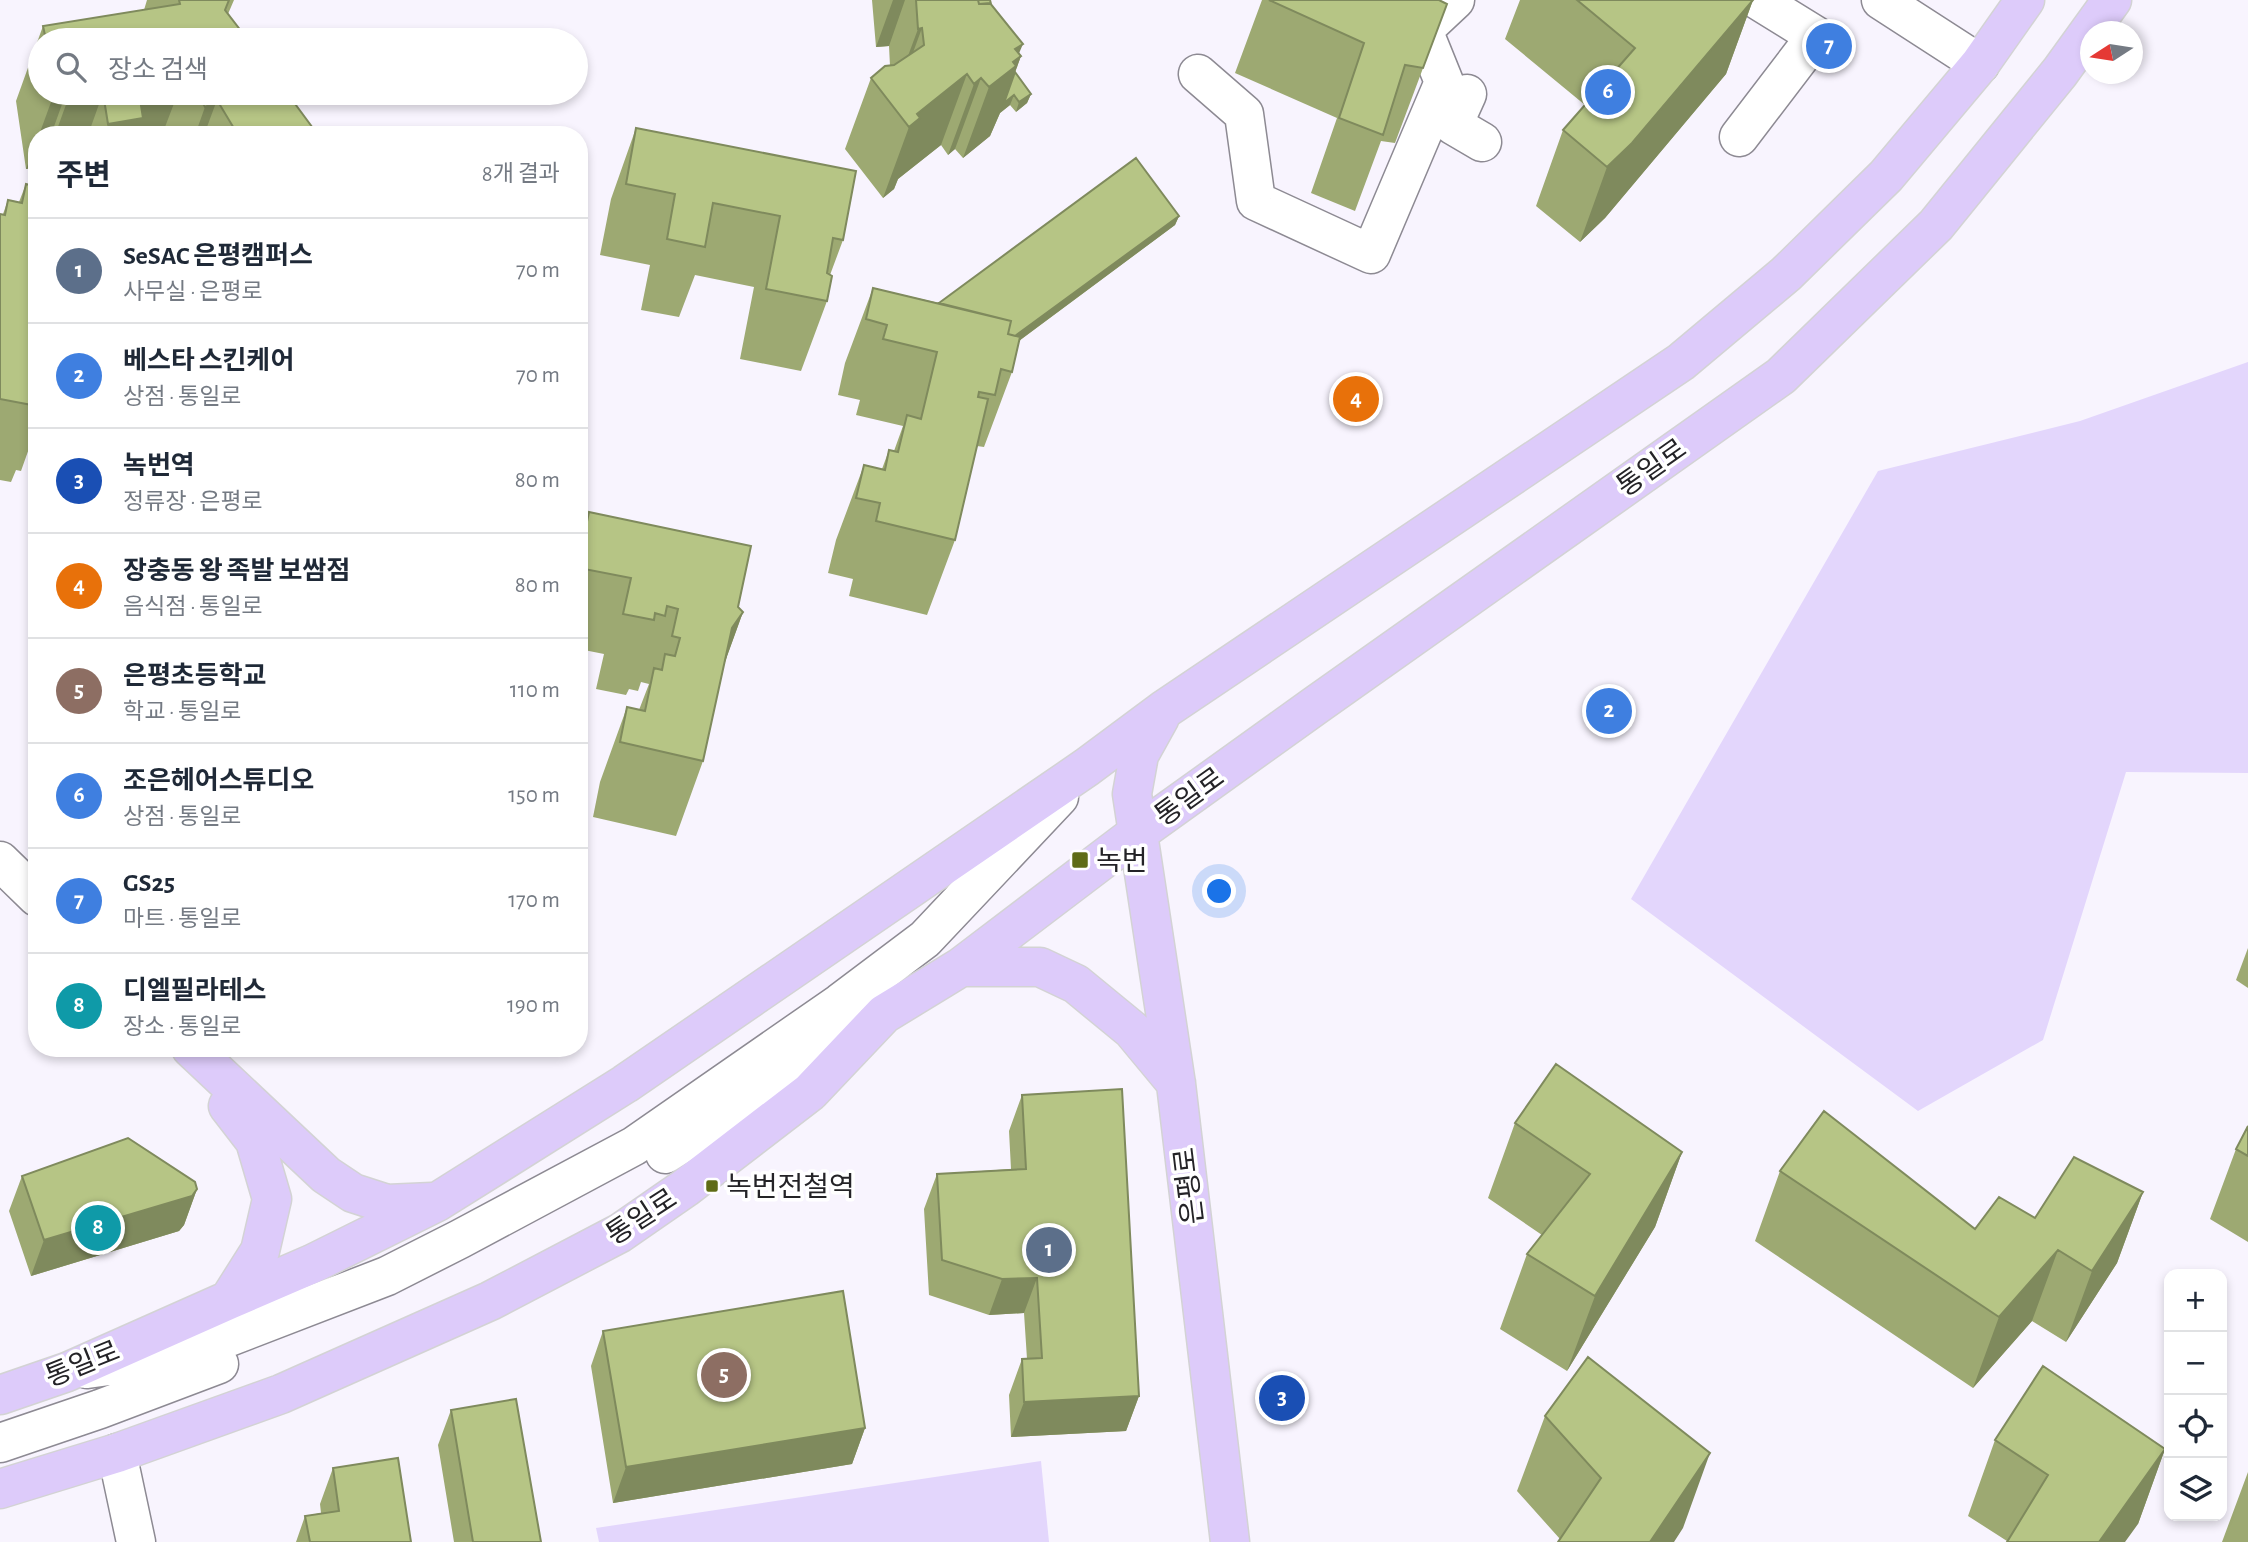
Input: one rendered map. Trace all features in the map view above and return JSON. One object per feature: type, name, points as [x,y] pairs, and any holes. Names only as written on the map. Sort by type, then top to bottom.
[{"type":"main road","name":"통일로","points":[[0,1395],[67,1372],[312,1264],[438,1202],[625,1084],[1087,767],[1164,709],[1681,362],[1786,274],[1886,176],[1979,64],[2025,0]]},
{"type":"main road","name":"통일로","points":[[0,1489],[117,1453],[293,1388],[490,1301],[620,1233],[685,1188],[810,1092],[884,1014],[961,967],[1139,832],[1781,376],[1936,225],[2060,72],[2112,0]]},
{"type":"main road","name":"은평로","points":[[1164,709],[1139,755],[1132,794],[1176,1084],[1230,1542]]},
{"type":"main road","points":[[961,967],[1040,967],[1076,985],[1132,1030],[1176,1084]]},
{"type":"main road","points":[[191,1057],[255,1142],[272,1199],[260,1251],[229,1300]]},
{"type":"main road","points":[[201,1057],[326,1175],[353,1193],[387,1204],[438,1202]]},
{"type":"street","points":[[1198,74],[1244,114],[1256,201],[1371,254],[1472,107],[1423,30],[1455,0]]},
{"type":"street","points":[[1739,137],[1816,36],[1758,0]]},
{"type":"street","points":[[1881,0],[1979,64]]},
{"type":"street","points":[[67,1372],[145,1361],[203,1347],[387,1276],[634,1146],[840,1003],[925,939],[1087,767]]},
{"type":"street","points":[[0,861],[28,888]]},
{"type":"street","points":[[0,1443],[100,1409],[358,1311],[464,1262],[628,1178],[884,1014]]},
{"type":"street","points":[[117,1453],[136,1542]]},
{"type":"shaded area","points":[[2248,362],[2248,773],[2126,772],[2043,1040],[1918,1111],[1631,899],[1878,471],[2080,421]]},
{"type":"shaded area","points":[[1041,1461],[1049,1542],[599,1542],[596,1528]]},
{"type":"building","points":[[179,0],[229,0],[225,10],[239,28],[43,26],[180,4]]},
{"type":"building","points":[[916,0],[978,0],[979,4],[990,3],[1023,44],[1015,49],[1021,56],[1013,62],[1016,66],[989,87],[981,78],[974,84],[967,74],[917,114],[920,118],[909,127],[871,78],[885,66],[894,65],[924,45],[922,28],[918,29]]},
{"type":"building","points":[[978,0],[990,0],[991,4],[979,4]]},
{"type":"building","points":[[1269,0],[1439,0],[1447,4],[1423,68],[1405,65],[1383,135],[1339,118],[1364,43]]},
{"type":"building","points":[[1577,0],[1753,0],[1632,143],[1607,167],[1563,130],[1635,48]]},
{"type":"building","points":[[1015,72],[1031,94],[1019,102],[1014,95],[1004,103]]},
{"type":"building","points":[[105,105],[141,105],[143,118],[108,124]]},
{"type":"building","points":[[220,105],[296,105],[311,126],[233,126]]},
{"type":"building","points":[[636,128],[856,171],[843,240],[833,238],[827,273],[832,276],[827,301],[766,289],[780,216],[713,203],[705,247],[667,239],[675,194],[626,184]]},
{"type":"building","points":[[1136,158],[1179,216],[1015,336],[1008,334],[1011,321],[939,303]]},
{"type":"building","points":[[26,184],[28,404],[0,399],[0,214],[5,215],[8,200],[22,203]]},
{"type":"building","points":[[873,288],[1011,321],[1008,334],[1020,337],[1012,372],[1001,369],[995,395],[979,392],[978,397],[988,399],[955,540],[876,521],[880,503],[856,498],[864,465],[885,470],[889,450],[898,452],[907,415],[921,419],[937,352],[883,339],[887,325],[866,319]]},
{"type":"building","points":[[589,512],[751,546],[738,607],[743,612],[732,628],[703,761],[620,742],[627,707],[645,711],[654,668],[662,670],[665,654],[675,656],[680,638],[672,636],[678,609],[667,606],[665,616],[655,613],[654,620],[623,614],[631,578],[588,570]]},
{"type":"building","points":[[1556,1064],[1682,1152],[1595,1296],[1527,1254],[1590,1174],[1515,1123]]},
{"type":"building","points":[[1122,1089],[1139,1396],[1024,1402],[1022,1359],[1042,1358],[1037,1278],[1002,1279],[942,1260],[937,1174],[1026,1169],[1022,1095]]},
{"type":"building","points":[[1824,1111],[1975,1229],[1999,1197],[2035,1218],[2074,1157],[2143,1192],[2092,1271],[2058,1250],[1999,1317],[1780,1171]]},
{"type":"building","points":[[2248,1126],[2248,1156],[2236,1149]]},
{"type":"building","points":[[128,1138],[195,1182],[197,1189],[192,1196],[44,1240],[22,1176]]},
{"type":"building","points":[[843,1291],[865,1428],[626,1467],[603,1331]]},
{"type":"building","points":[[1588,1357],[1710,1453],[1650,1542],[1558,1542],[1601,1478],[1545,1416]]},
{"type":"building","points":[[2043,1366],[2164,1450],[2099,1542],[2007,1542],[2048,1475],[1995,1440]]},
{"type":"building","points":[[516,1399],[541,1542],[473,1542],[451,1410]]},
{"type":"building","points":[[398,1458],[411,1542],[310,1542],[305,1516],[339,1511],[333,1468]]},
{"type":"place","name":"GS25","points":[[1829,46]]},
{"type":"place","name":"조은헤어스튜디오","points":[[1608,92]]},
{"type":"place","name":"장충동 왕 족발 보쌈점","points":[[1356,399]]},
{"type":"place","name":"베스타 스킨케어","points":[[1609,711]]},
{"type":"place","name":"녹번","points":[[1080,860]]},
{"type":"place","name":"녹번전철역","points":[[712,1186]]},
{"type":"place","name":"디엘필라테스","points":[[98,1228]]},
{"type":"place","name":"SeSAC 은평캠퍼스","points":[[1049,1250]]},
{"type":"place","name":"은평초등학교","points":[[724,1375]]},
{"type":"place","name":"녹번역","points":[[1282,1398]]}]
